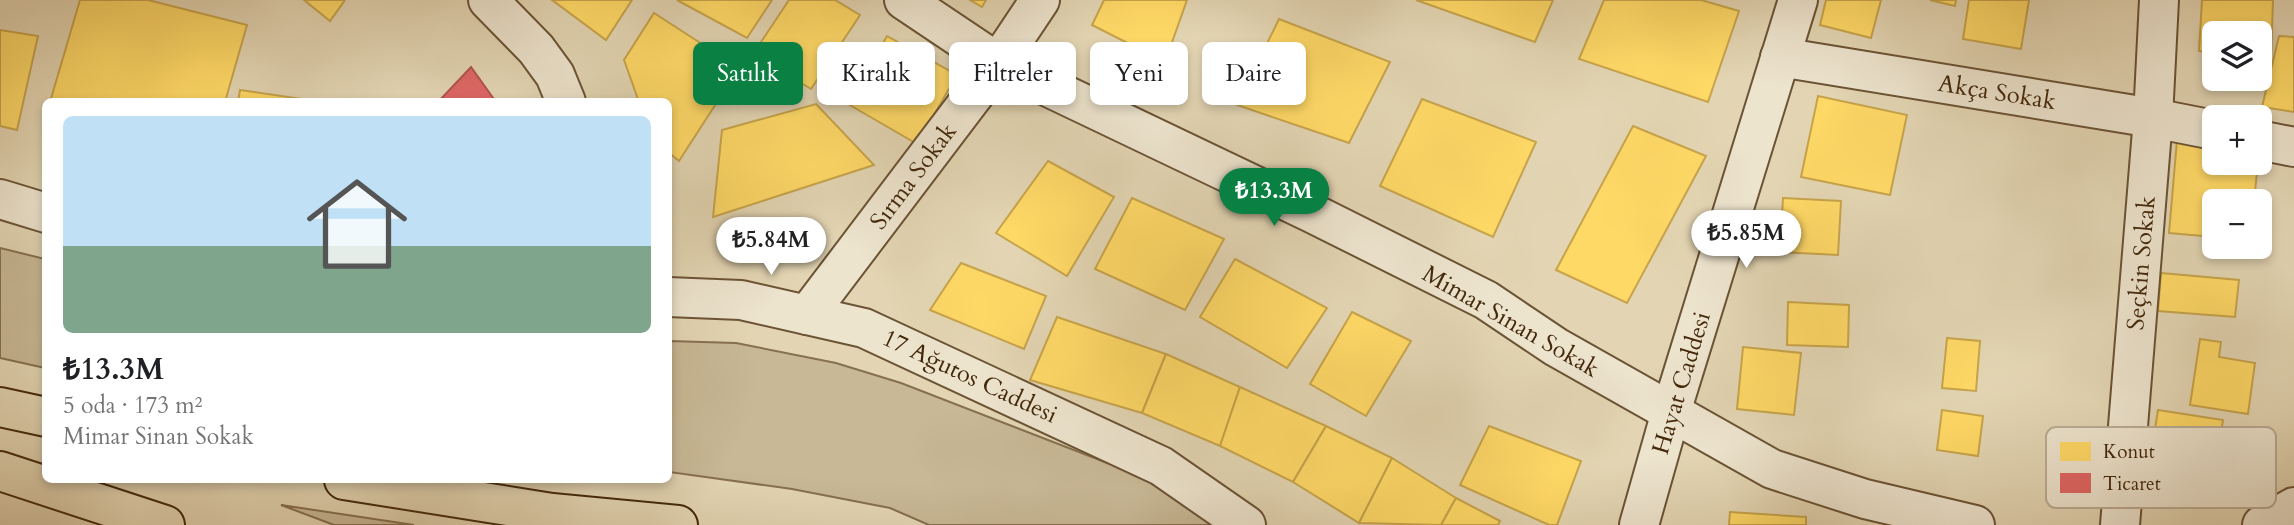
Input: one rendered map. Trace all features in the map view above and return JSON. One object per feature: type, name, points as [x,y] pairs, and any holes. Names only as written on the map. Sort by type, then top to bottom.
[{"type":"highway","points":[[0,407],[42,416]]},
{"type":"highway","points":[[0,471],[165,525]]},
{"type":"highway","points":[[363,483],[552,513],[678,525]]},
{"type":"street","points":[[488,0],[536,49],[555,75],[564,98]]},
{"type":"street","name":"Mimar Sinan Sokak","points":[[904,0],[967,42]]},
{"type":"street","name":"Sırma Sokak","points":[[1012,42],[1040,0]]},
{"type":"street","name":"Hayat Caddesi","points":[[1639,525],[1671,412],[1798,0]]},
{"type":"street","name":"Seçkin Sokak","points":[[2128,427],[2153,118],[2159,0]]},
{"type":"street","name":"Akça Sokak","points":[[1780,57],[2202,128]]},
{"type":"street","name":"Mimar Sinan Sokak","points":[[1076,100],[1486,300],[1556,347],[1772,470],[1865,499],[1975,525]]},
{"type":"street","name":"Sırma Sokak","points":[[807,315],[966,105]]},
{"type":"street","points":[[2272,142],[2294,146]]},
{"type":"street","points":[[0,199],[42,212]]},
{"type":"street","name":"17 Ağutos Caddesi","points":[[672,297],[741,300],[864,328],[1161,466],[1246,525]]},
{"type":"street","points":[[2262,525],[2294,507]]},
{"type":"shaded area","points":[[0,248],[42,258],[42,367],[0,358]]},
{"type":"shaded area","points":[[672,341],[736,343],[836,363],[901,383],[1141,476],[1215,525],[929,525],[890,508],[792,489],[672,472]]},
{"type":"shaded area","points":[[281,505],[414,525],[334,525]]},
{"type":"building: Konut","points":[[80,0],[148,0],[247,25],[226,98],[51,98]]},
{"type":"building: Konut","points":[[304,0],[345,0],[330,21]]},
{"type":"building: Konut","points":[[552,0],[632,0],[606,40]]},
{"type":"building: Konut","points":[[677,0],[772,0],[747,38]]},
{"type":"building: Konut","points":[[789,0],[835,0],[860,15],[842,42],[817,42],[817,80],[811,89],[803,84],[803,42],[761,42]]},
{"type":"building: Konut","points":[[970,0],[986,0],[982,7]]},
{"type":"building: Konut","points":[[1104,0],[1187,0],[1172,42],[1126,42],[1092,25]]},
{"type":"building: Konut","points":[[1416,0],[1553,0],[1535,42]]},
{"type":"building: Konut","points":[[1604,0],[1701,0],[1739,11],[1708,102],[1579,59]]},
{"type":"building: Konut","points":[[1826,0],[1881,0],[1871,38],[1820,25]]},
{"type":"building: Konut","points":[[1930,0],[1956,0],[1955,6]]},
{"type":"building: Konut","points":[[1969,0],[2029,0],[2021,49],[1963,39]]},
{"type":"building: Konut","points":[[2202,0],[2273,0],[2272,29],[2272,21],[2202,21],[2202,51],[2199,51]]},
{"type":"building: Konut","points":[[654,13],[699,42],[693,42],[693,105],[715,105],[679,161],[672,155],[672,98],[638,98],[624,60]]},
{"type":"building: Konut","points":[[1279,19],[1390,62],[1349,143],[1237,105],[1306,105],[1306,42],[1268,42]]},
{"type":"building: Konut","points":[[0,30],[38,36],[17,130],[0,126]]},
{"type":"building: Konut","points":[[887,36],[898,42],[884,42]]},
{"type":"building: Konut","points":[[2279,36],[2294,37],[2294,112],[2262,105],[2266,91],[2272,91],[2272,65]]},
{"type":"building: Konut","points":[[935,63],[949,71],[949,89],[917,144],[850,105],[935,105]]},
{"type":"building: Konut","points":[[240,90],[295,98],[239,98]]},
{"type":"building: Konut","points":[[1818,96],[1907,115],[1890,195],[1801,177]]},
{"type":"building: Konut","points":[[1422,99],[1536,142],[1493,237],[1380,186]]},
{"type":"building: Konut","points":[[816,104],[874,165],[713,217],[722,130]]},
{"type":"building: Konut","points":[[1633,126],[1706,156],[1627,303],[1556,270]]},
{"type":"building: Konut","points":[[2177,140],[2202,143],[2202,175],[2257,175],[2255,189],[2202,189],[2202,236],[2169,233]]},
{"type":"building: Konut","points":[[1048,161],[1114,197],[1067,276],[996,233]]},
{"type":"building: Konut","points":[[1132,198],[1224,239],[1185,310],[1095,269]]},
{"type":"building: Konut","points":[[1783,198],[1841,201],[1838,255],[1780,252]]},
{"type":"building: Konut","points":[[1235,259],[1327,308],[1287,368],[1200,317]]},
{"type":"building: Konut","points":[[961,263],[1046,296],[1024,349],[930,310]]},
{"type":"building: Konut","points":[[2161,273],[2239,280],[2235,317],[2158,311]]},
{"type":"building: Konut","points":[[1788,302],[1849,305],[1848,347],[1787,345]]},
{"type":"building: Konut","points":[[1352,312],[1411,341],[1366,416],[1310,384]]},
{"type":"building: Konut","points":[[1057,317],[1166,354],[1142,413],[1030,380]]},
{"type":"building: Konut","points":[[1947,338],[1980,341],[1976,391],[1942,388]]},
{"type":"building: Konut","points":[[2200,339],[2221,342],[2219,357],[2255,363],[2248,414],[2190,405]]},
{"type":"building: Konut","points":[[1743,347],[1801,353],[1794,415],[1737,409]]},
{"type":"building: Konut","points":[[1166,354],[1240,387],[1220,446],[1142,413]]},
{"type":"building: Konut","points":[[1240,387],[1326,426],[1293,482],[1220,446]]},
{"type":"building: Konut","points":[[1942,410],[1983,416],[1978,456],[1937,450]]},
{"type":"building: Konut","points":[[2158,410],[2223,420],[2222,427],[2155,427]]},
{"type":"building: Konut","points":[[1326,426],[1392,458],[1359,523],[1293,482]]},
{"type":"building: Konut","points":[[1489,426],[1581,461],[1557,525],[1549,525],[1460,485]]},
{"type":"building: Konut","points":[[1392,458],[1456,498],[1441,525],[1359,523]]},
{"type":"building: Konut","points":[[1456,498],[1500,521],[1498,525],[1441,525]]},
{"type":"building: Konut","points":[[1730,512],[1806,517],[1806,525],[1729,525]]},
{"type":"building: Ticaret","points":[[471,67],[493,98],[442,98]]}]
